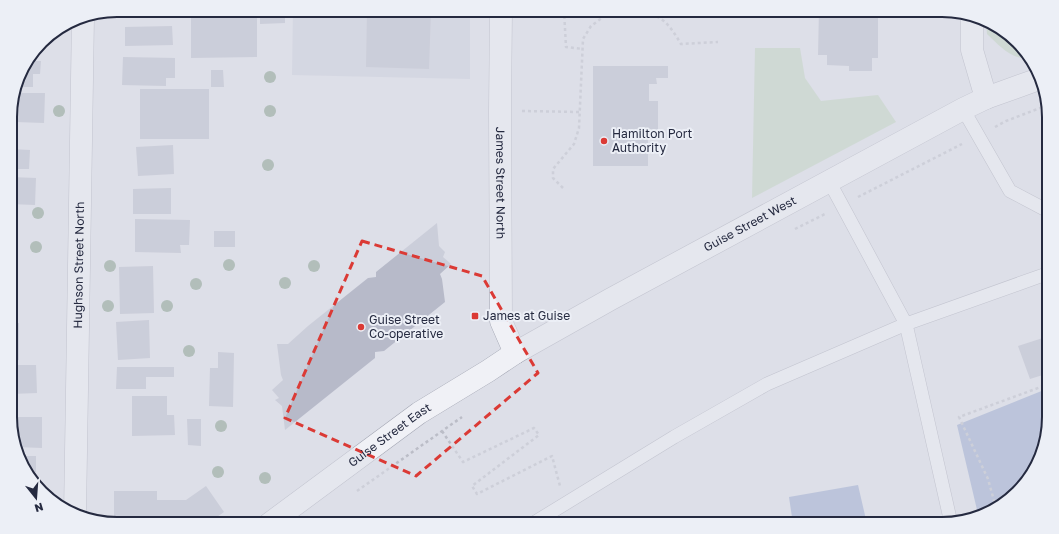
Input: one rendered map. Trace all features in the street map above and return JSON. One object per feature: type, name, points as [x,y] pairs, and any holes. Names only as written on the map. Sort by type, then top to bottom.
[{"type":"street","name":"James Street North","points":[[501,17],[501,322],[515,353]]},
{"type":"street","points":[[972,22],[972,50],[986,98]]},
{"type":"street","name":"Hughson Street North","points":[[75,508],[83,23]]},
{"type":"street","name":"Guise Street West","points":[[515,353],[611,299],[963,109],[986,98],[1035,81]]},
{"type":"street","name":"Guise Street East","points":[[278,517],[419,413],[515,353]]},
{"type":"lane","points":[[963,109],[1010,191],[1042,208]]},
{"type":"lane","points":[[829,181],[906,324],[950,517]]},
{"type":"lane","points":[[544,517],[674,437],[767,384],[906,324],[1042,275]]},
{"type":"path","points":[[564,17],[566,47],[583,49]]},
{"type":"path","points":[[564,188],[553,178],[553,169],[574,144],[579,128],[583,40],[591,26],[603,17]]},
{"type":"path","points":[[658,17],[671,28],[681,44],[718,42]]},
{"type":"path","points":[[788,232],[1006,121],[1041,108]]},
{"type":"path","points":[[538,112],[580,112]]},
{"type":"path","points":[[994,502],[988,479],[959,417],[1042,387]]},
{"type":"path","points":[[355,492],[466,414]]},
{"type":"path","points":[[442,431],[463,462],[534,428],[539,434],[472,486],[477,494],[552,456],[564,505]]},
{"type":"highlighted area","points":[[362,241],[482,276],[538,373],[416,476],[285,418]]},
{"type":"shaded area","points":[[293,17],[470,17],[470,79],[292,75]]},
{"type":"green space","points":[[987,27],[1013,46],[1022,58],[1012,55],[1006,51],[987,34]]},
{"type":"green space","points":[[755,48],[800,48],[805,78],[821,101],[878,95],[896,122],[752,198]]},
{"type":"water","points":[[1042,391],[1041,430],[1037,449],[1032,461],[1025,473],[1008,492],[998,500],[977,511],[957,425]]},
{"type":"water","points":[[858,485],[865,517],[792,517],[789,497]]},
{"type":"building","points":[[191,17],[257,17],[257,57],[191,58]]},
{"type":"building","points":[[260,17],[285,17],[285,23],[260,24]]},
{"type":"building","points":[[367,17],[431,17],[429,69],[366,67]]},
{"type":"building","points":[[819,17],[878,17],[878,58],[872,58],[872,71],[849,71],[849,66],[827,65],[827,55],[818,55]]},
{"type":"building","points":[[172,26],[173,45],[125,46],[125,27]]},
{"type":"building","points":[[123,57],[175,58],[175,78],[166,78],[166,86],[122,85]]},
{"type":"building","points":[[34,61],[41,61],[40,74],[33,74],[33,87],[21,87],[30,67]]},
{"type":"building","points":[[593,66],[668,66],[668,78],[656,78],[657,84],[649,84],[649,101],[658,101],[658,133],[648,133],[648,166],[593,166]]},
{"type":"building","points":[[211,70],[223,70],[224,87],[211,87]]},
{"type":"building","points":[[140,89],[209,89],[209,139],[140,139]]},
{"type":"building","points":[[20,93],[45,93],[44,123],[17,122]]},
{"type":"building","points":[[173,145],[174,174],[138,176],[136,147]]},
{"type":"building","points":[[17,149],[30,150],[29,169],[17,169]]},
{"type":"building","points":[[17,177],[36,178],[35,205],[17,204]]},
{"type":"building","points":[[171,188],[171,214],[133,214],[133,189]]},
{"type":"building","points":[[135,219],[190,220],[189,245],[180,245],[181,253],[135,252]]},
{"type":"building","name":"Guise Street Co-operative","points":[[437,223],[439,246],[445,252],[443,257],[451,264],[440,274],[445,302],[384,351],[375,352],[375,358],[285,430],[282,406],[275,400],[279,398],[272,390],[283,380],[277,344],[288,344],[368,278],[376,277],[376,272]]},
{"type":"building","points":[[214,231],[235,231],[235,247],[214,247]]},
{"type":"building","points":[[153,266],[154,313],[120,314],[119,267]]},
{"type":"building","points":[[17,278],[18,305],[17,305]]},
{"type":"building","points":[[149,320],[150,358],[118,360],[116,322]]},
{"type":"building","points":[[17,323],[19,323],[19,360],[17,360]]},
{"type":"building","points":[[1042,338],[1042,375],[1030,379],[1018,346]]},
{"type":"building","points":[[218,352],[234,353],[233,407],[209,406],[210,368],[218,368]]},
{"type":"building","points":[[17,365],[36,365],[37,393],[17,394]]},
{"type":"building","points":[[117,367],[174,367],[174,377],[146,377],[146,389],[116,389]]},
{"type":"building","points":[[132,396],[167,396],[167,415],[174,415],[175,435],[132,436]]},
{"type":"building","points":[[17,417],[42,417],[42,448],[22,447]]},
{"type":"building","points":[[187,419],[201,419],[201,446],[188,445]]},
{"type":"building","points":[[25,456],[36,456],[36,472],[33,472]]},
{"type":"building","points":[[206,486],[224,512],[217,517],[114,517],[114,491],[157,491],[157,500],[186,500]]},
{"type":"place","name":"Hamilton Port Authority","points":[[604,141]]},
{"type":"place","name":"James at Guise","points":[[475,316]]},
{"type":"place","name":"Guise Street Co-operative","points":[[361,327]]}]
